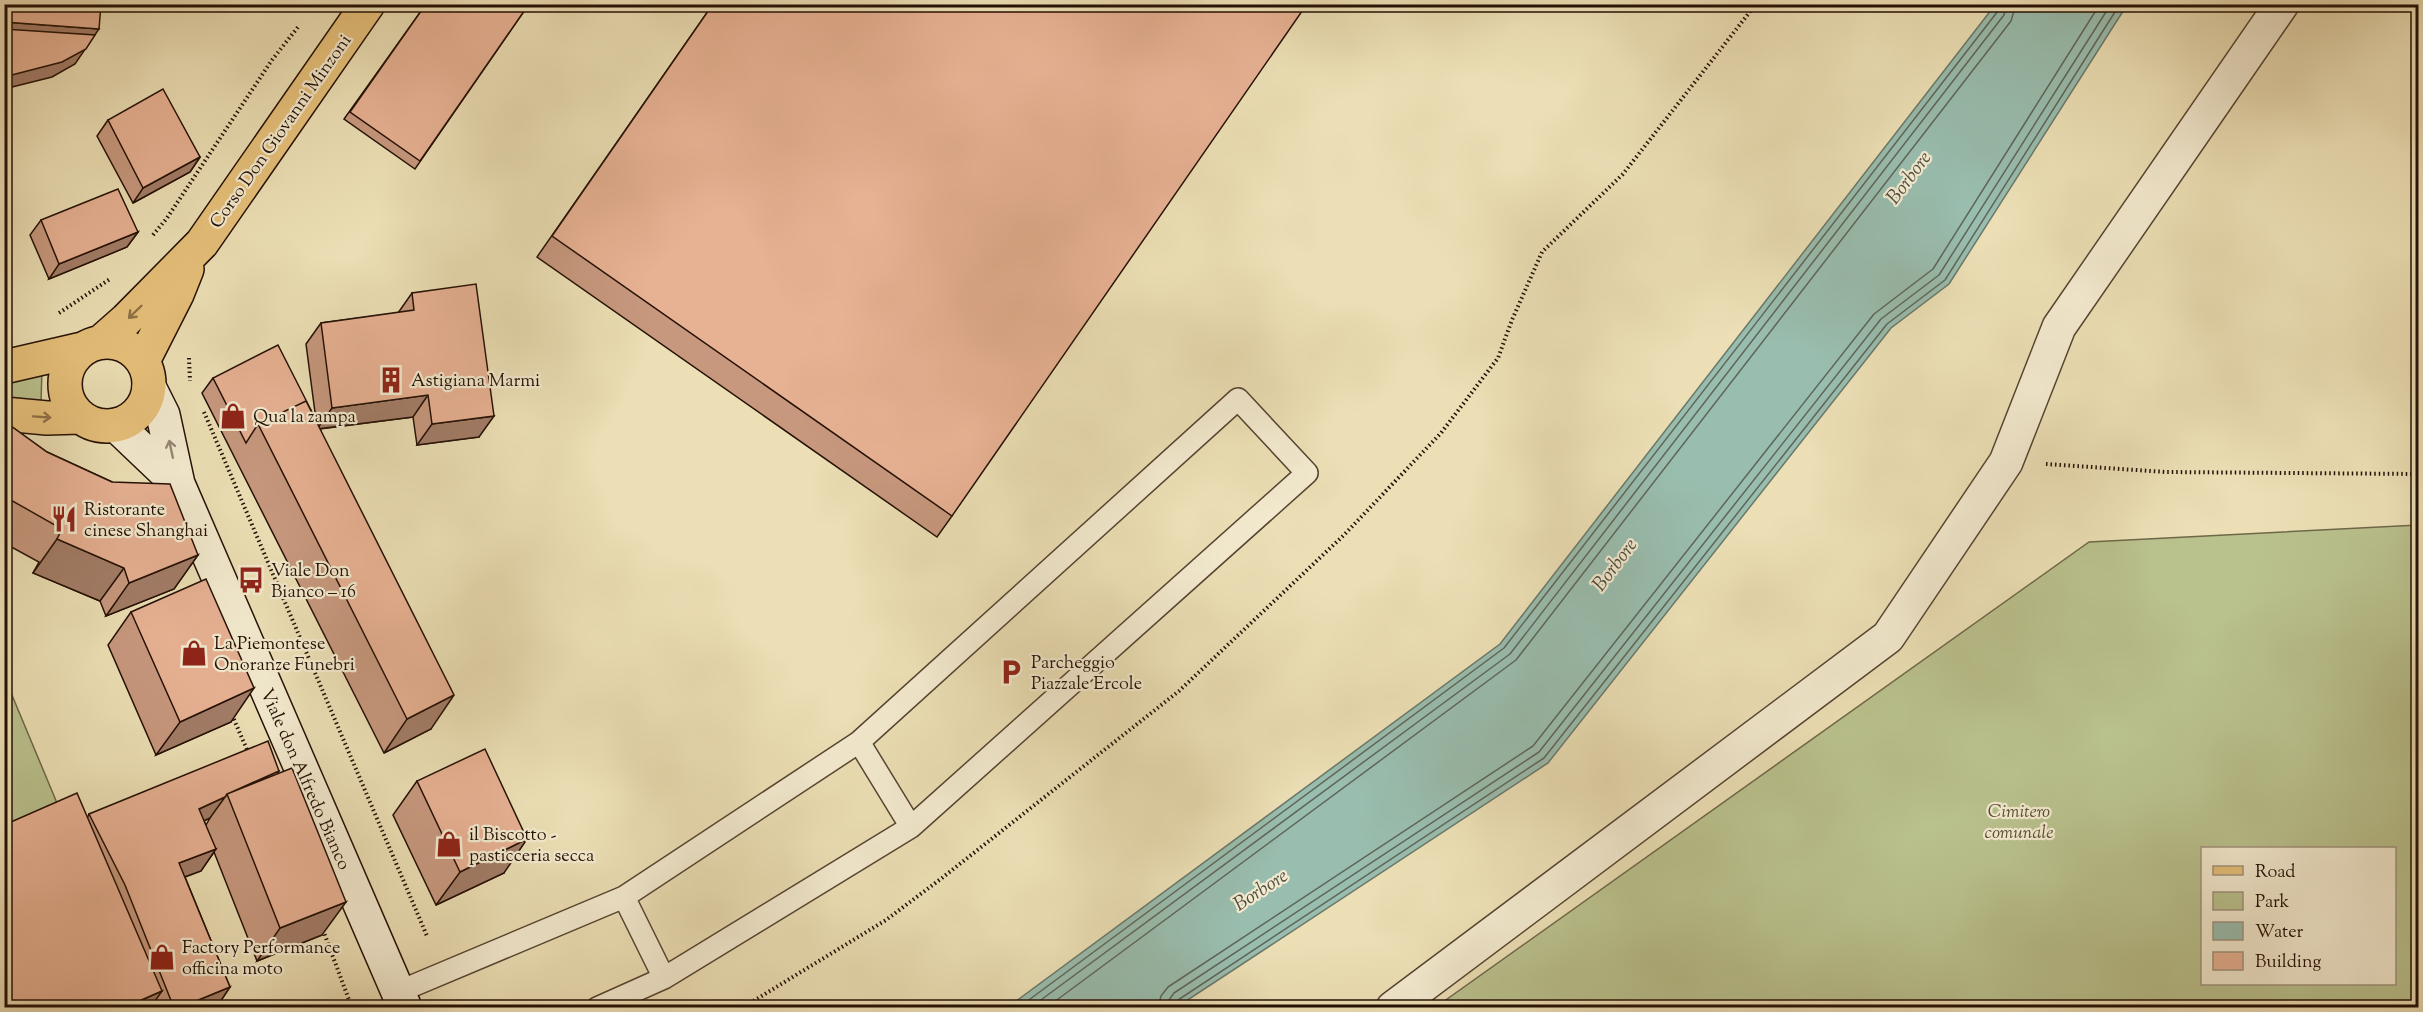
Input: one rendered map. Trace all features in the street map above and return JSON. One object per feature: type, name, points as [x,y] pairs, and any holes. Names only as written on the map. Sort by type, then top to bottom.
[{"type":"main road","name":"Corso Don Giovanni Minzoni","points":[[116,425],[129,420],[146,400],[146,374],[192,256],[368,4]]},
{"type":"main road","name":"Corso Don Giovanni Minzoni","points":[[80,417],[71,407],[66,395],[67,370],[73,358],[91,345],[192,256]]},
{"type":"main road","points":[[4,366],[91,345],[113,342],[125,345],[135,352],[146,374]]},
{"type":"main road","points":[[4,414],[46,418],[80,417],[98,425],[116,425]]},
{"type":"street","points":[[1393,1008],[1888,637],[2006,462],[2059,327],[2282,4]]},
{"type":"street","name":"Viale don Alfredo Bianco","points":[[146,374],[164,415],[178,484],[402,1000]]},
{"type":"street","name":"Viale don Alfredo Bianco","points":[[116,425],[178,484]]},
{"type":"lane","points":[[402,1000],[624,897],[859,742],[1238,399],[1307,473],[911,827],[664,978],[597,1008]]},
{"type":"lane","points":[[859,742],[911,827]]},
{"type":"lane","points":[[624,897],[664,978]]},
{"type":"path","points":[[742,1008],[886,920],[942,878],[1179,691],[1344,535],[1441,433],[1498,358],[1542,252],[1623,174],[1756,4]]},
{"type":"path","points":[[147,242],[167,218],[272,60],[298,27]]},
{"type":"path","points":[[50,318],[116,274]]},
{"type":"path","points":[[189,357],[189,379],[194,389]]},
{"type":"path","points":[[202,409],[428,936]]},
{"type":"path","points":[[2006,462],[2166,472],[2418,474]]},
{"type":"path","points":[[230,709],[253,762]]},
{"type":"path","points":[[321,925],[352,1008]]},
{"type":"green space","points":[[42,368],[41,403],[5,401],[4,376]]},
{"type":"green space","name":"Cimitero comunale","points":[[2418,525],[2418,1007],[1436,1007],[2089,542]]},
{"type":"green space","points":[[4,676],[62,815],[4,839]]},
{"type":"water","name":"Borbore","points":[[1995,5],[2127,5],[1949,284],[1891,328],[1548,763],[1177,1007],[1008,1007],[1500,644]]},
{"type":"building","points":[[4,4],[101,4],[99,29],[4,22]]},
{"type":"building","points":[[426,4],[529,4],[420,161],[350,112]]},
{"type":"building","points":[[713,4],[1307,4],[952,516],[552,236]]},
{"type":"building","points":[[4,29],[95,35],[86,49],[62,62],[4,77]]},
{"type":"building","points":[[163,89],[200,157],[143,188],[108,120]]},
{"type":"building","points":[[118,189],[138,232],[59,264],[41,220]]},
{"type":"building","name":"Astigiana Marmi","points":[[476,284],[494,416],[432,424],[428,395],[332,408],[321,323],[414,310],[412,293]]},
{"type":"building","points":[[278,345],[311,410],[306,401],[258,424],[246,443],[213,378]]},
{"type":"building","points":[[306,401],[454,695],[407,719],[258,424]]},
{"type":"building","points":[[4,421],[47,452],[112,482],[170,484],[198,555],[129,583],[124,568],[57,539],[62,529],[9,499],[4,499]]},
{"type":"building","points":[[206,579],[254,688],[180,722],[131,612]]},
{"type":"building","points":[[268,741],[279,771],[199,809],[216,849],[179,863],[230,987],[174,1008],[125,885],[89,814]]},
{"type":"building","points":[[485,749],[527,839],[460,872],[417,781]]},
{"type":"building","points":[[292,768],[346,902],[280,928],[227,794]]},
{"type":"building","points":[[77,793],[162,991],[123,1008],[4,1008],[4,825]]},
{"type":"place","name":"Astigiana Marmi","points":[[391,380]]},
{"type":"place","name":"Qua la zampa","points":[[233,416]]},
{"type":"place","name":"Ristorante cinese Shanghai","points":[[64,519]]},
{"type":"place","name":"Viale Don Bianco – 16","points":[[251,580]]},
{"type":"place","name":"La Piemontese Onoranze Funebri","points":[[194,653]]},
{"type":"place","name":"Parcheggio Piazzale Ercole","points":[[1011,672]]},
{"type":"place","name":"il Biscotto - pasticceria secca","points":[[449,844]]},
{"type":"place","name":"Factory Performance officina moto","points":[[162,957]]}]
